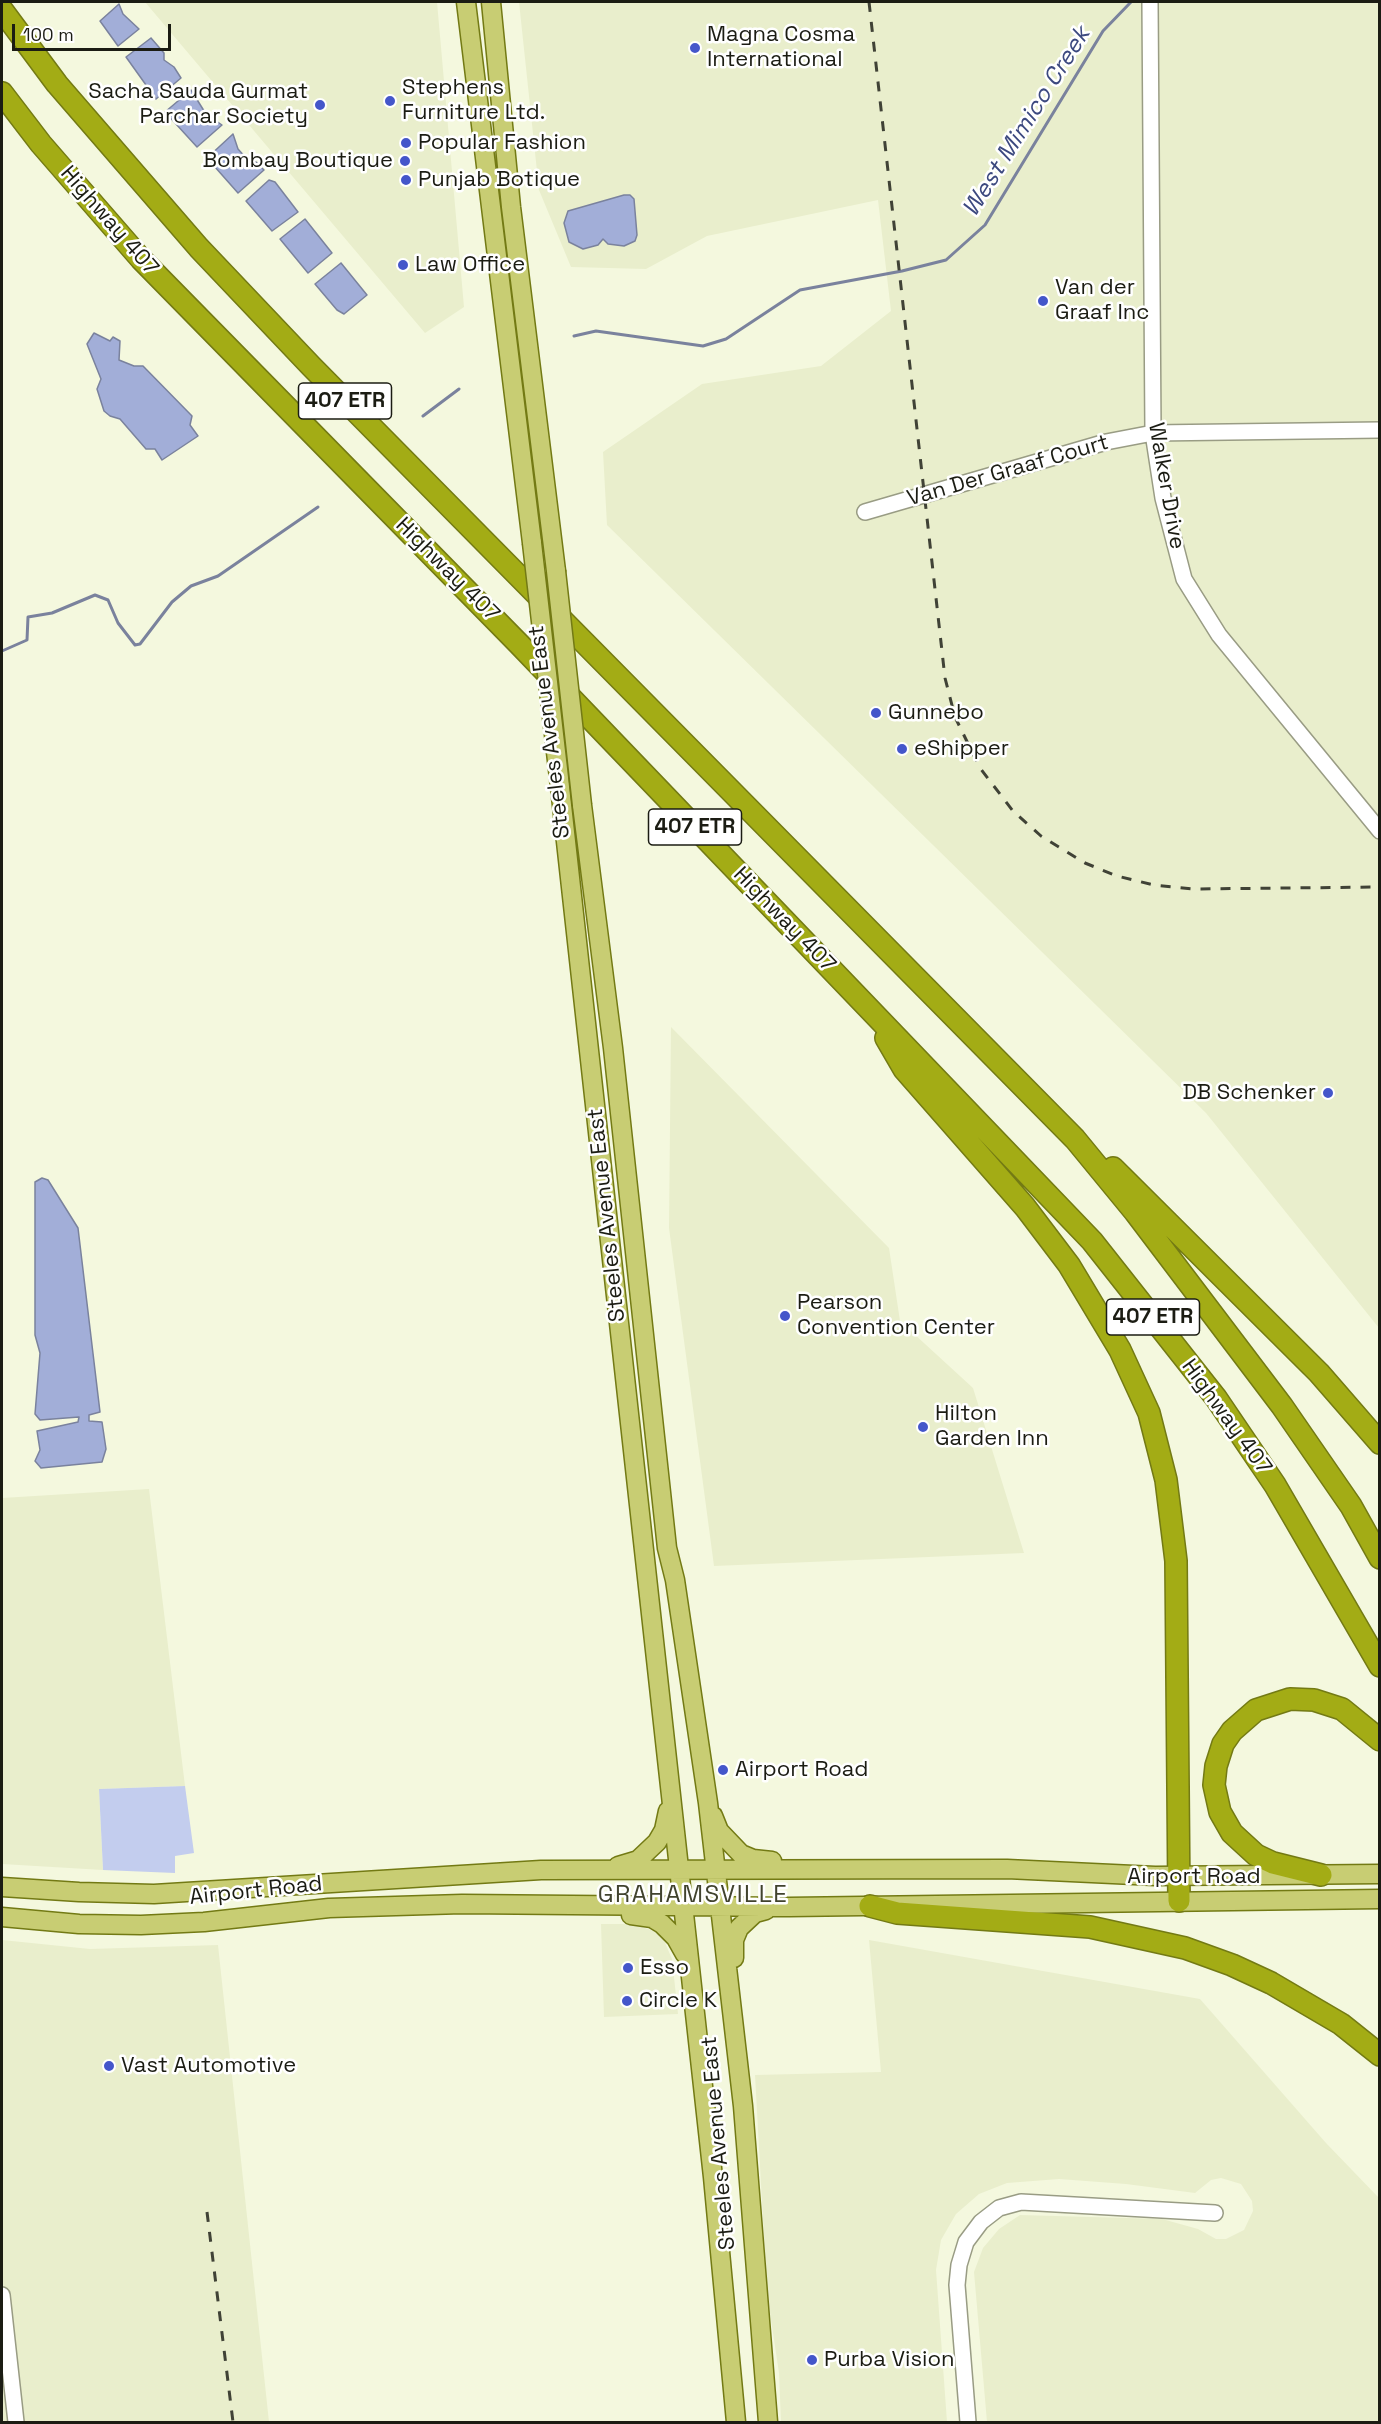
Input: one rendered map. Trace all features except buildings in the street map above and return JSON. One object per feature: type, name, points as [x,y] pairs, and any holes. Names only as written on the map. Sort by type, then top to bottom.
[{"type":"highway","name":"Highway 407","points":[[2,10],[57,84],[200,248],[295,350],[1075,1139],[1135,1212],[1282,1406],[1351,1506],[1380,1558]]},
{"type":"highway","name":"Highway 407","points":[[2,93],[41,144],[141,259],[519,644],[1092,1241],[1216,1398],[1275,1485],[1380,1666]]},
{"type":"highway","points":[[870,1011],[904,1069],[1024,1207],[1069,1265],[1120,1350],[1149,1413],[1166,1480],[1176,1561],[1179,1901]]},
{"type":"highway","points":[[1075,1139],[1108,1163],[1185,1237],[1319,1373],[1380,1443]]},
{"type":"highway","points":[[1320,1875],[1273,1863],[1256,1856],[1232,1833],[1220,1812],[1214,1785],[1216,1766],[1223,1744],[1232,1731],[1256,1710],[1290,1699],[1314,1700],[1342,1709],[1380,1740]]},
{"type":"highway","points":[[870,1906],[897,1913],[1090,1927],[1185,1948],[1232,1965],[1271,1983],[1341,2024],[1380,2055]]},
{"type":"main road","name":"Steeles Avenue East","points":[[466,2],[559,778],[679,1870],[736,2422]]},
{"type":"main road","name":"Steeles Avenue East","points":[[491,2],[511,207],[613,1048],[667,1548],[675,1580],[708,1803],[743,2106],[768,2422]]},
{"type":"main road","points":[[597,1870],[631,1863],[645,1855],[664,1830],[670,1797]]},
{"type":"main road","points":[[708,1803],[718,1831],[741,1854],[764,1861],[818,1861],[834,1869]]},
{"type":"main road","name":"Airport Road","points":[[2,1887],[154,1894],[501,1871],[597,1870],[1007,1869],[1179,1876],[1380,1874]]},
{"type":"main road","name":"Airport Road","points":[[2,1917],[79,1924],[141,1925],[204,1922],[329,1908],[462,1904],[592,1907],[789,1907],[1380,1899]]},
{"type":"main road","points":[[592,1907],[610,1915],[652,1918],[676,1938],[689,1967]]},
{"type":"main road","points":[[729,1990],[736,1975],[733,1947],[739,1928],[755,1913],[789,1907]]},
{"type":"street","name":"Walker Drive","points":[[1150,2],[1153,433],[1163,498],[1184,579],[1219,635],[1380,831]]},
{"type":"street","name":"Van Der Graaf Court","points":[[865,512],[1106,442],[1153,433],[1380,430]]},
{"type":"street","points":[[968,2422],[957,2285],[959,2265],[966,2242],[987,2217],[999,2208],[1021,2202],[1215,2213]]},
{"type":"street","points":[[2,2295],[5,2359],[16,2422]]},
{"type":"shaded area","points":[[145,2],[437,2],[464,307],[425,333]]},
{"type":"shaded area","points":[[519,2],[1379,2],[1379,1328],[1206,1113],[607,525],[603,452],[702,384],[821,366],[891,311],[878,200],[707,236],[646,269],[571,267],[539,190]]},
{"type":"shaded area","points":[[119,4],[123,14],[139,29],[118,46],[100,21]]},
{"type":"shaded area","points":[[151,38],[164,53],[164,60],[174,67],[181,78],[156,99],[126,57]]},
{"type":"shaded area","points":[[191,90],[206,114],[222,125],[197,147],[165,112]]},
{"type":"shaded area","points":[[233,134],[238,149],[247,159],[256,162],[264,170],[238,193],[207,158]]},
{"type":"shaded area","points":[[269,180],[275,182],[298,212],[272,231],[246,201]]},
{"type":"shaded area","points":[[630,195],[634,199],[637,235],[635,241],[624,246],[608,244],[603,239],[598,245],[583,249],[569,242],[564,223],[568,211]]},
{"type":"shaded area","points":[[305,219],[332,253],[308,273],[280,239]]},
{"type":"shaded area","points":[[341,263],[367,295],[344,314],[337,310],[315,284]]},
{"type":"shaded area","points":[[94,333],[110,341],[113,337],[120,341],[119,360],[134,366],[143,366],[192,416],[190,425],[198,436],[162,460],[155,449],[146,449],[120,419],[104,411],[97,389],[101,379],[87,344]]},
{"type":"shaded area","points":[[671,1027],[889,1248],[900,1321],[973,1388],[1024,1553],[714,1566],[669,1228]]},
{"type":"shaded area","points":[[42,1178],[48,1180],[78,1228],[100,1412],[89,1415],[89,1421],[102,1422],[106,1449],[102,1462],[41,1468],[35,1461],[40,1450],[37,1431],[78,1422],[79,1417],[40,1420],[35,1414],[40,1353],[35,1335],[35,1182]]},
{"type":"shaded area","points":[[149,1489],[185,1786],[99,1789],[103,1870],[2,1864],[2,1498]]},
{"type":"shaded area","points":[[185,1786],[194,1853],[175,1856],[175,1873],[103,1870],[99,1789]]},
{"type":"shaded area","points":[[601,1924],[633,1924],[654,1931],[663,1938],[672,1959],[678,2014],[604,2017]]},
{"type":"shaded area","points":[[2,1940],[90,1949],[218,1945],[269,2422],[2,2422]]},
{"type":"shaded area","points":[[869,1940],[1200,1999],[1326,2143],[1379,2198],[1379,2422],[987,2422],[974,2272],[983,2248],[999,2229],[1020,2215],[1162,2219],[1198,2229],[1216,2239],[1226,2239],[1244,2230],[1253,2211],[1252,2201],[1241,2184],[1221,2178],[1211,2180],[1195,2193],[1126,2184],[1059,2179],[1007,2183],[979,2194],[956,2214],[941,2240],[936,2270],[947,2422],[781,2422],[779,2373],[767,2293],[755,2075],[881,2072]]},
{"type":"waterway","name":"West Mimico Creek","points":[[574,336],[596,331],[703,346],[726,339],[800,290],[902,271],[946,260],[985,225],[1103,31],[1131,2]]},
{"type":"waterway","name":"West Mimico Creek","points":[[423,416],[459,389]]},
{"type":"waterway","name":"West Mimico Creek","points":[[2,651],[27,640],[28,617],[52,613],[95,595],[108,600],[118,623],[135,645],[140,644],[172,602],[191,586],[218,576],[318,507]]},
{"type":"railway","points":[[869,2],[945,678],[955,717],[980,768],[1013,811],[1041,836],[1085,863],[1117,876],[1154,885],[1194,889],[1380,887]]},
{"type":"railway","points":[[207,2212],[233,2422]]},
{"type":"place","name":"Magna Cosma International","points":[[695,48]]},
{"type":"place","name":"Stephens Furniture Ltd.","points":[[390,101]]},
{"type":"place","name":"Sacha Sauda Gurmat Parchar Society","points":[[320,105]]},
{"type":"place","name":"Popular Fashion","points":[[406,143]]},
{"type":"place","name":"Bombay Boutique","points":[[405,161]]},
{"type":"place","name":"Punjab Botique","points":[[406,180]]},
{"type":"place","name":"Law Office","points":[[403,265]]},
{"type":"place","name":"Van der Graaf Inc","points":[[1043,301]]},
{"type":"place","name":"Gunnebo","points":[[876,713]]},
{"type":"place","name":"eShipper","points":[[902,749]]},
{"type":"place","name":"DB Schenker","points":[[1328,1093]]},
{"type":"place","name":"Pearson Convention Center","points":[[785,1316]]},
{"type":"place","name":"Hilton Garden Inn","points":[[923,1427]]},
{"type":"place","name":"Airport Road","points":[[723,1770]]},
{"type":"place","name":"Esso","points":[[628,1968]]},
{"type":"place","name":"Circle K","points":[[627,2001]]},
{"type":"place","name":"Vast Automotive","points":[[109,2066]]},
{"type":"place","name":"Purba Vision","points":[[812,2360]]},
{"type":"district","name":"GRAHAMSVILLE","points":[[693,1895]]}]
